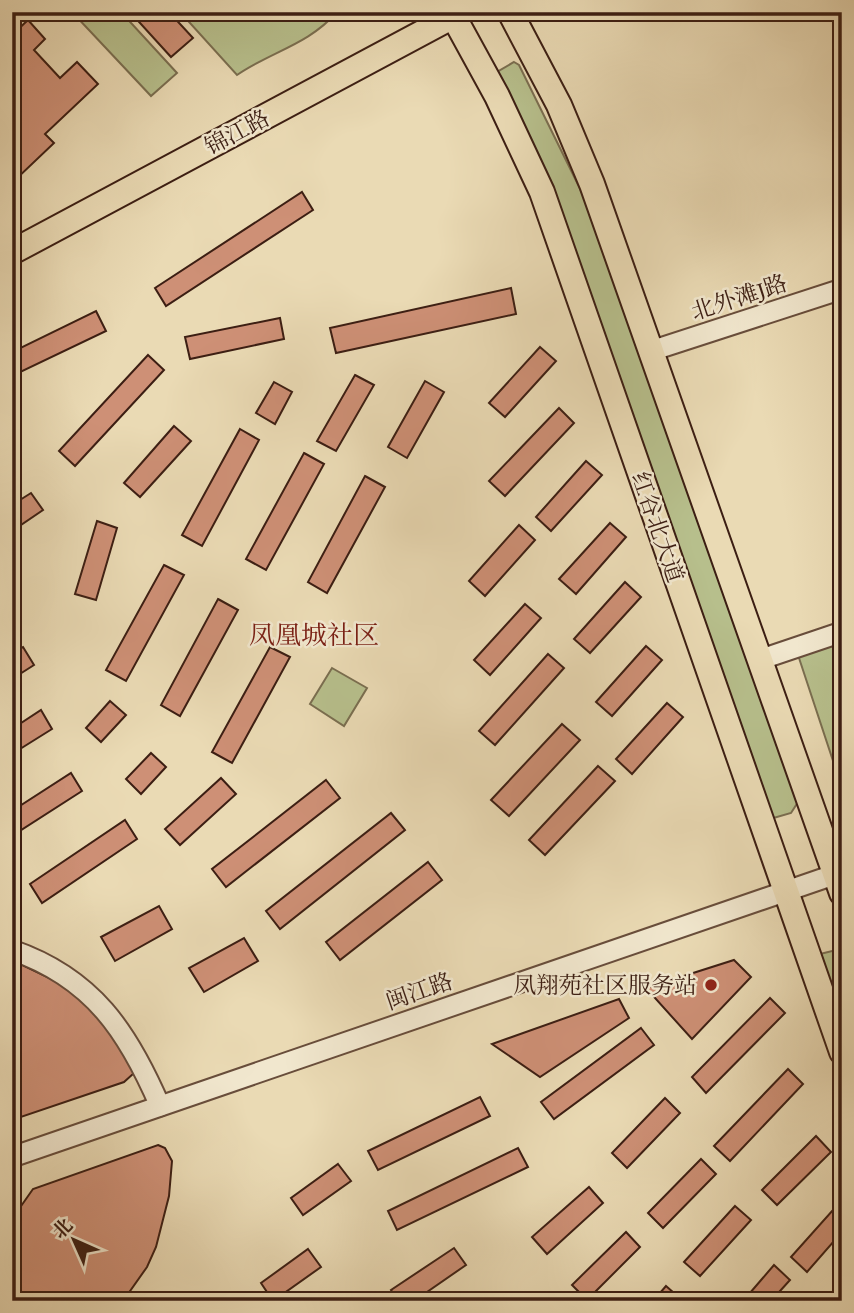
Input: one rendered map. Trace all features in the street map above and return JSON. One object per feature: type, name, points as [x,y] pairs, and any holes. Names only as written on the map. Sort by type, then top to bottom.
[{"type":"main road","points":[[494,12],[592,184]]},
{"type":"main road","points":[[510,12],[559,105],[592,184],[759,660],[840,880]]},
{"type":"main road","name":"锦江路","points":[[12,252],[455,14]]},
{"type":"main road","name":"红谷北大道","points":[[455,14],[542,192],[842,1052]]},
{"type":"street","name":"北外滩J路","points":[[651,351],[842,289]]},
{"type":"street","points":[[759,660],[842,632]]},
{"type":"street","name":"闽江路","points":[[12,1157],[785,891],[840,880]]},
{"type":"street","points":[[12,950],[58,972],[91,995],[129,1039],[160,1106]]},
{"type":"green space","points":[[72,12],[121,12],[177,73],[151,96]]},
{"type":"green space","points":[[180,12],[337,12],[302,40],[237,75]]},
{"type":"green space","points":[[514,62],[519,65],[593,215],[798,802],[791,813],[770,819],[497,72]]},
{"type":"green space","points":[[842,640],[842,788],[798,655]]},
{"type":"green space","points":[[332,668],[367,688],[344,726],[310,704]]},
{"type":"green space","points":[[836,950],[842,954],[842,1037],[816,955]]},
{"type":"building","points":[[130,12],[169,12],[193,38],[171,57]]},
{"type":"building","points":[[28,20],[45,39],[34,50],[60,78],[77,62],[98,84],[45,134],[54,143],[12,183],[12,35]]},
{"type":"building","points":[[302,192],[313,210],[166,306],[155,288]]},
{"type":"building","points":[[511,288],[516,314],[336,353],[330,328]]},
{"type":"building","points":[[96,311],[106,331],[12,376],[12,352]]},
{"type":"building","points":[[280,318],[284,339],[190,359],[185,337]]},
{"type":"building","points":[[540,347],[556,361],[505,417],[489,403]]},
{"type":"building","points":[[148,355],[164,370],[75,466],[59,451]]},
{"type":"building","points":[[355,375],[374,385],[336,451],[317,441]]},
{"type":"building","points":[[425,381],[444,392],[407,458],[388,447]]},
{"type":"building","points":[[274,382],[292,392],[275,424],[256,413]]},
{"type":"building","points":[[559,408],[574,423],[505,496],[489,481]]},
{"type":"building","points":[[174,426],[191,441],[140,497],[124,483]]},
{"type":"building","points":[[240,429],[259,440],[202,546],[182,535]]},
{"type":"building","points":[[304,453],[324,464],[266,570],[246,559]]},
{"type":"building","points":[[586,461],[602,475],[551,531],[536,517]]},
{"type":"building","points":[[365,476],[385,487],[327,593],[308,582]]},
{"type":"building","points":[[31,493],[43,510],[12,531],[12,505]]},
{"type":"building","points":[[97,521],[117,528],[96,600],[75,594]]},
{"type":"building","points":[[610,523],[626,537],[576,594],[559,579]]},
{"type":"building","points":[[519,525],[535,540],[485,596],[469,581]]},
{"type":"building","points":[[164,565],[184,575],[126,681],[106,670]]},
{"type":"building","points":[[625,582],[641,597],[590,653],[574,639]]},
{"type":"building","points":[[218,599],[238,610],[180,716],[161,705]]},
{"type":"building","points":[[525,604],[541,618],[490,675],[474,660]]},
{"type":"building","points":[[646,646],[662,660],[612,716],[596,702]]},
{"type":"building","points":[[23,647],[34,665],[12,679],[12,653]]},
{"type":"building","points":[[270,647],[290,657],[232,763],[212,752]]},
{"type":"building","points":[[548,654],[564,668],[495,745],[479,731]]},
{"type":"building","points":[[110,701],[126,715],[101,742],[86,728]]},
{"type":"building","points":[[667,703],[683,717],[632,774],[616,759]]},
{"type":"building","points":[[41,710],[52,729],[12,754],[12,729]]},
{"type":"building","points":[[562,724],[580,740],[509,816],[491,800]]},
{"type":"building","points":[[151,753],[166,767],[141,794],[126,779]]},
{"type":"building","points":[[598,766],[615,781],[545,855],[529,840]]},
{"type":"building","points":[[71,773],[82,791],[18,832],[12,822],[12,811]]},
{"type":"building","points":[[221,778],[236,794],[180,845],[165,829]]},
{"type":"building","points":[[326,780],[340,798],[226,887],[212,869]]},
{"type":"building","points":[[391,813],[405,830],[280,929],[266,911]]},
{"type":"building","points":[[125,820],[137,839],[42,903],[30,884]]},
{"type":"building","points":[[428,862],[442,880],[340,960],[326,942]]},
{"type":"building","points":[[159,906],[172,929],[115,961],[101,937]]},
{"type":"building","points":[[244,938],[258,961],[204,992],[189,968]]},
{"type":"building","points":[[12,960],[64,985],[98,1014],[136,1068],[133,1074],[124,1082],[15,1119],[12,1117]]},
{"type":"building","points":[[734,960],[751,977],[692,1039],[646,988]]},
{"type":"building","points":[[770,998],[785,1013],[706,1093],[692,1077]]},
{"type":"building","points":[[619,999],[629,1018],[540,1077],[492,1044]]},
{"type":"building","points":[[641,1028],[654,1045],[554,1119],[541,1102]]},
{"type":"building","points":[[788,1069],[803,1084],[730,1161],[714,1146]]},
{"type":"building","points":[[480,1097],[490,1116],[378,1170],[368,1151]]},
{"type":"building","points":[[665,1098],[680,1113],[627,1168],[612,1153]]},
{"type":"building","points":[[816,1136],[831,1152],[777,1205],[762,1190]]},
{"type":"building","points":[[158,1145],[165,1148],[172,1161],[169,1196],[156,1247],[147,1267],[123,1301],[20,1301],[12,1277],[12,1219],[33,1189]]},
{"type":"building","points":[[518,1148],[528,1167],[397,1230],[388,1211]]},
{"type":"building","points":[[701,1159],[716,1174],[663,1228],[648,1213]]},
{"type":"building","points":[[338,1164],[351,1181],[303,1215],[291,1198]]},
{"type":"building","points":[[589,1187],[603,1203],[547,1254],[532,1237]]},
{"type":"building","points":[[841,1201],[842,1232],[807,1272],[791,1257]]},
{"type":"building","points":[[735,1206],[751,1220],[700,1276],[684,1262]]},
{"type":"building","points":[[626,1232],[640,1247],[587,1300],[572,1285]]},
{"type":"building","points":[[454,1248],[466,1265],[414,1301],[398,1301],[391,1290]]},
{"type":"building","points":[[308,1249],[321,1267],[273,1301],[261,1283]]},
{"type":"building","points":[[774,1265],[790,1280],[771,1301],[743,1301]]},
{"type":"building","points":[[666,1286],[682,1300],[653,1301]]},
{"type":"place","name":"凤翔苑社区服务站","points":[[711,985]]},
{"type":"district","name":"凤凰城社区","points":[[314,635]]}]
